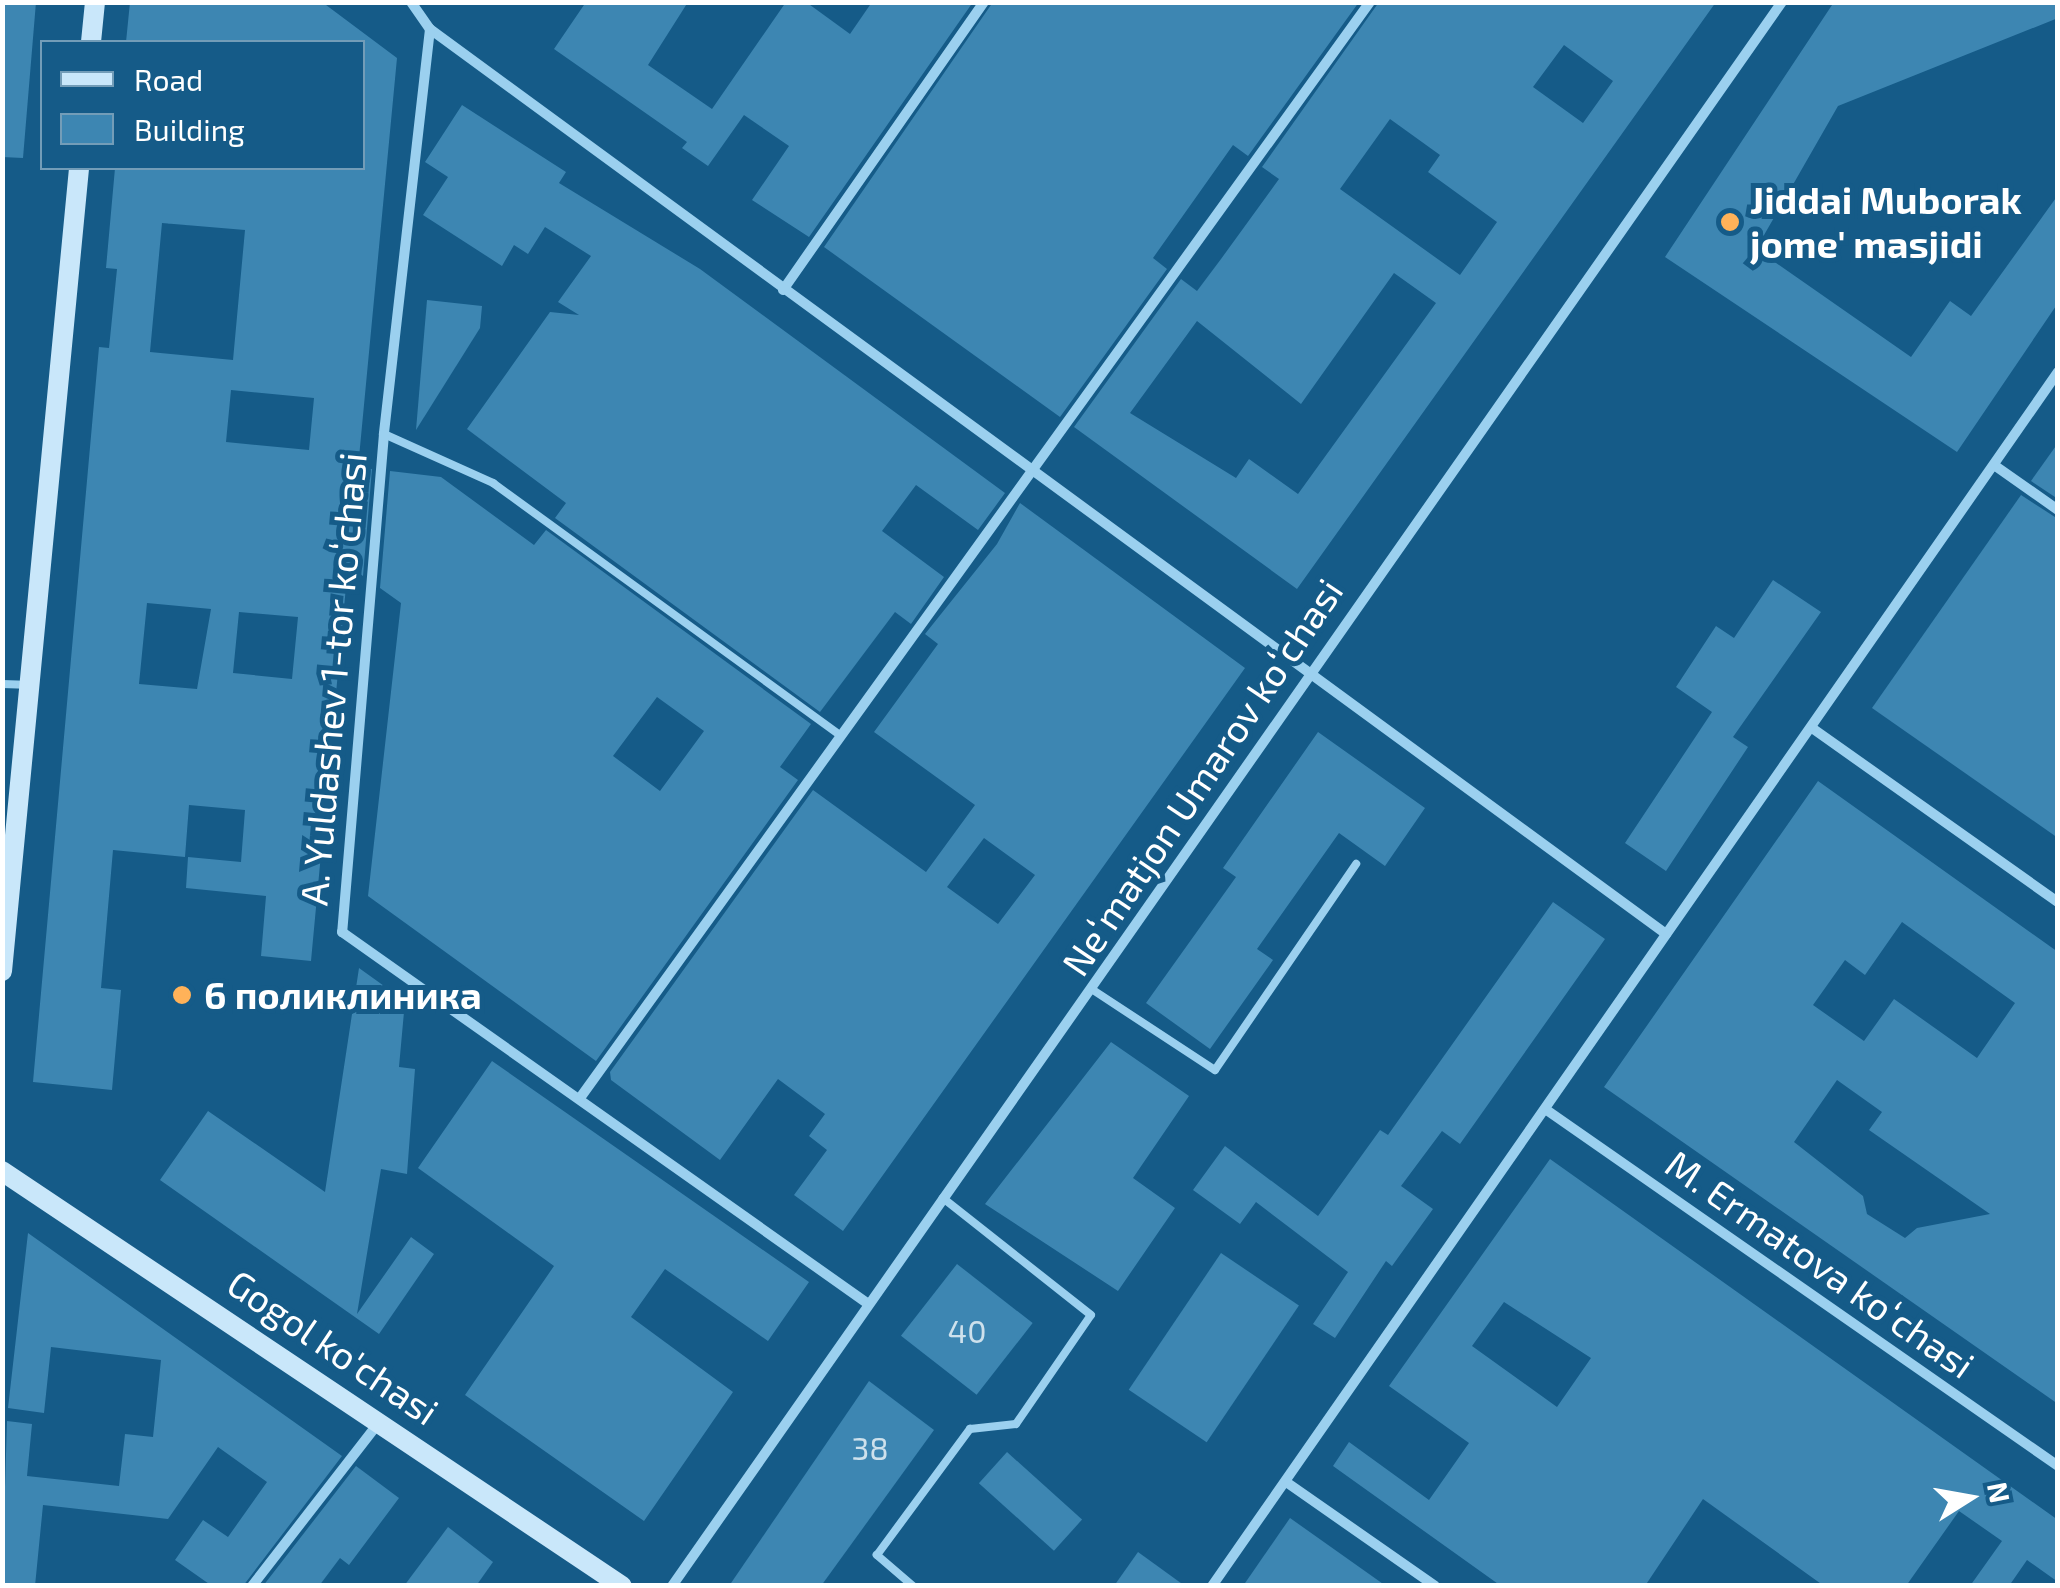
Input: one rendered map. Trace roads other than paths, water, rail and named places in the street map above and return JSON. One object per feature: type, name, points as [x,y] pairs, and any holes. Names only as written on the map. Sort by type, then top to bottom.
[{"type":"main road","points":[[91,40],[94,2]]},
{"type":"main road","points":[[2,972],[79,170]]},
{"type":"main road","name":"Gogol ko'chasi","points":[[2,1171],[381,1420],[622,1586]]},
{"type":"street","points":[[783,290],[984,2]]},
{"type":"street","points":[[580,1098],[838,734],[1370,2]]},
{"type":"street","name":"Neʻmatjon Umarov koʻchasi","points":[[672,1586],[1093,990],[1310,668],[1782,2]]},
{"type":"street","points":[[407,4],[430,30],[783,290],[1310,668],[1666,934]]},
{"type":"street","name":"A. Yuldashev 1-tor koʻchasi","points":[[430,30],[384,434],[342,932],[868,1304]]},
{"type":"street","points":[[1212,1586],[1289,1484],[2058,372]]},
{"type":"street","points":[[1994,465],[2058,510]]},
{"type":"street","points":[[1812,728],[2058,902]]},
{"type":"street","name":"M. Ermatova koʻchasi","points":[[1548,1111],[2058,1466]]},
{"type":"street","points":[[252,1586],[381,1420]]},
{"type":"street","points":[[1289,1484],[1435,1586]]},
{"type":"lane","points":[[384,434],[493,483],[838,734]]},
{"type":"lane","points":[[2,684],[30,686]]},
{"type":"lane","points":[[1093,990],[1216,1070],[1356,864]]},
{"type":"lane","points":[[913,1586],[877,1555],[970,1429],[1016,1424],[1092,1315],[943,1198]]},
{"type":"place","name":"Jiddai Muborak jome' masjidi","points":[[1730,222]]},
{"type":"place","name":"6 поликлиника","points":[[182,995]]}]
